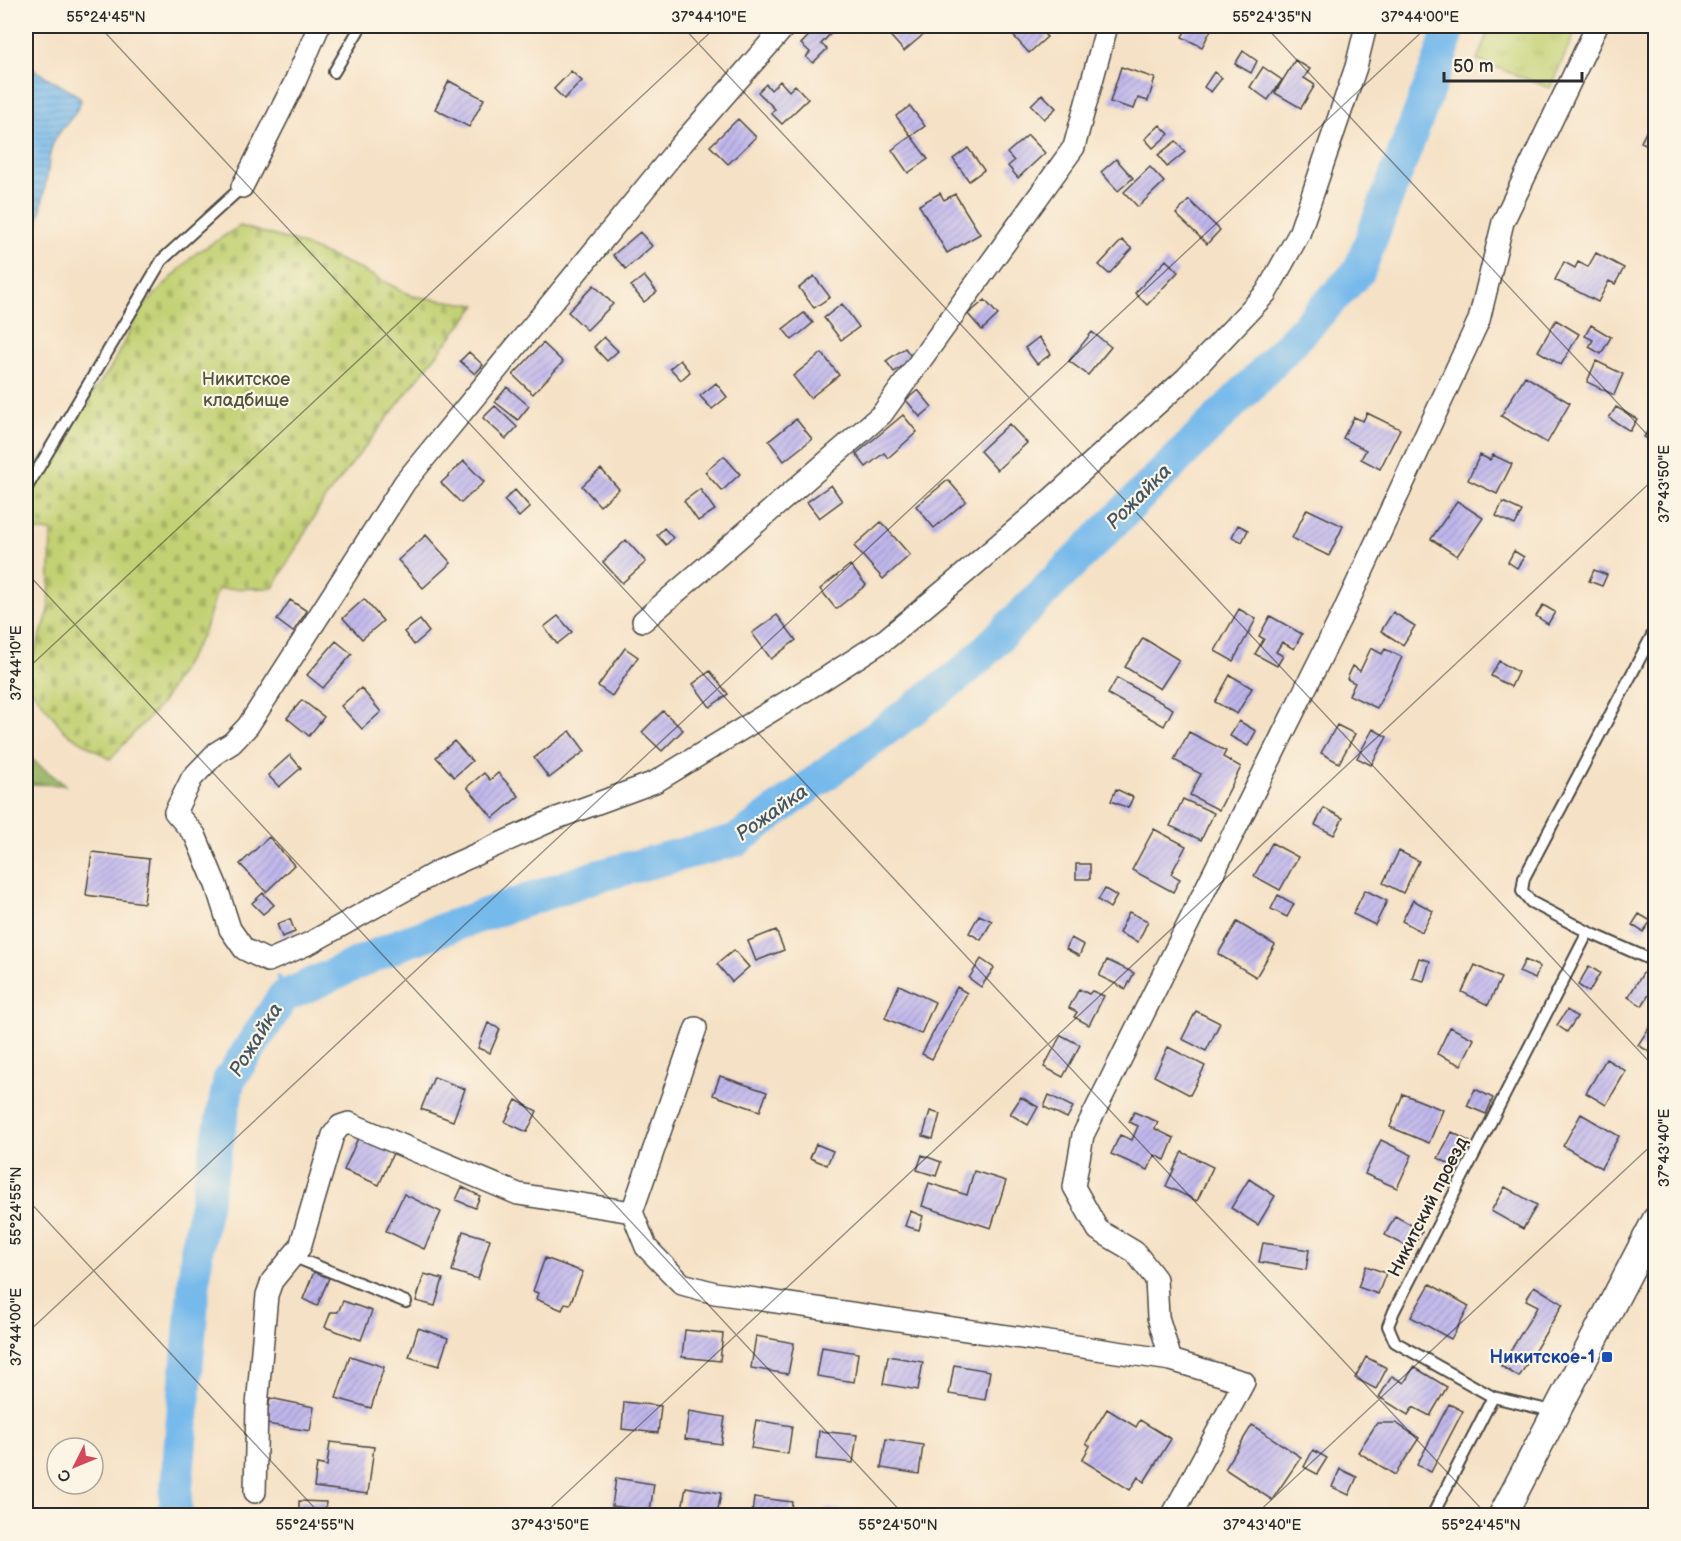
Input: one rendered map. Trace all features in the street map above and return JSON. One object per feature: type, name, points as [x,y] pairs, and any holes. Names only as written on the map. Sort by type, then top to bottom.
[{"type":"street","points":[[242,187],[294,84],[319,26]]},
{"type":"street","points":[[785,26],[671,156],[405,482],[248,726],[232,743],[216,753],[192,778],[175,812],[195,835],[216,885],[230,929],[244,949],[267,961],[300,948],[439,871],[557,818],[655,782],[886,639],[1040,509],[1186,378],[1266,293],[1299,234],[1356,67],[1366,26]]},
{"type":"street","points":[[643,621],[882,414],[1074,147],[1107,26]]},
{"type":"street","points":[[1171,1360],[1158,1317],[1156,1279],[1135,1252],[1098,1230],[1074,1187],[1083,1135],[1343,613],[1479,320],[1503,222],[1597,26]]},
{"type":"street","points":[[696,1028],[632,1212],[646,1247],[682,1284],[704,1290],[1171,1360],[1244,1382],[1172,1515]]},
{"type":"street","points":[[255,1492],[257,1406],[267,1294],[272,1281],[300,1247],[333,1135],[340,1126],[349,1123],[518,1194],[632,1212]]},
{"type":"street","points":[[1502,1515],[1656,1220]]},
{"type":"lane","points":[[334,72],[361,26]]},
{"type":"lane","points":[[26,489],[162,260],[242,187]]},
{"type":"lane","points":[[1656,628],[1524,878],[1522,891],[1531,902],[1588,932],[1656,962]]},
{"type":"lane","name":"Никитский проезд","points":[[1556,1412],[1493,1397],[1395,1342],[1388,1326],[1588,932]]},
{"type":"lane","points":[[292,1256],[406,1302]]},
{"type":"lane","points":[[1432,1515],[1493,1397]]},
{"type":"green space","points":[[1490,26],[1578,26],[1550,88],[1477,60]]},
{"type":"green space","name":"Никитское кладбище","points":[[240,226],[296,242],[356,267],[412,296],[477,305],[324,500],[273,588],[218,589],[203,634],[161,704],[110,759],[65,732],[26,682],[49,611],[51,531],[26,531],[26,475],[60,438],[110,369],[141,309],[195,254]]},
{"type":"green space","points":[[26,755],[65,785],[26,784]]},
{"type":"water","points":[[26,65],[77,95],[81,100],[76,112],[53,143],[40,216],[26,255]]},
{"type":"building","points":[[447,26],[467,26],[462,34]]},
{"type":"building","points":[[818,26],[827,26],[833,31],[821,44],[827,49],[813,63],[806,57],[810,52],[801,44]]},
{"type":"building","points":[[890,26],[929,26],[931,28],[904,51],[885,30]]},
{"type":"building","points":[[1015,26],[1036,26],[1047,37],[1029,53],[1009,31]]},
{"type":"building","points":[[1188,26],[1212,28],[1202,47],[1182,37]]},
{"type":"building","points":[[1243,51],[1257,61],[1251,73],[1235,64]]},
{"type":"building","points":[[1295,60],[1310,69],[1304,78],[1315,85],[1301,108],[1275,93]]},
{"type":"building","points":[[1121,67],[1155,78],[1148,101],[1138,98],[1134,109],[1110,102]]},
{"type":"building","points":[[1263,67],[1282,80],[1268,100],[1250,87]]},
{"type":"building","points":[[571,71],[582,81],[564,99],[554,89]]},
{"type":"building","points":[[1214,72],[1222,78],[1211,92],[1204,87]]},
{"type":"building","points":[[449,81],[484,99],[469,127],[435,109]]},
{"type":"building","points":[[780,81],[789,91],[795,85],[808,99],[782,124],[771,113],[775,109],[758,92],[766,84],[771,90]]},
{"type":"building","points":[[1042,94],[1056,108],[1044,119],[1031,105]]},
{"type":"building","points":[[910,106],[925,126],[911,136],[896,116]]},
{"type":"building","points":[[1656,112],[1656,149],[1641,142]]},
{"type":"building","points":[[738,119],[756,137],[728,164],[710,146]]},
{"type":"building","points":[[1160,125],[1169,134],[1153,148],[1145,139]]},
{"type":"building","points":[[1028,135],[1045,153],[1018,178],[1008,166],[1014,161],[1007,153]]},
{"type":"building","points":[[911,136],[928,159],[908,173],[892,150]]},
{"type":"building","points":[[1176,141],[1185,152],[1167,167],[1158,155]]},
{"type":"building","points":[[968,148],[984,170],[969,181],[953,159]]},
{"type":"building","points":[[1116,159],[1133,178],[1118,191],[1101,172]]},
{"type":"building","points":[[1150,167],[1164,182],[1138,207],[1124,192]]},
{"type":"building","points":[[940,193],[944,200],[955,194],[980,234],[947,253],[919,205]]},
{"type":"building","points":[[1189,200],[1220,230],[1207,244],[1176,214]]},
{"type":"building","points":[[640,232],[652,246],[626,269],[613,255]]},
{"type":"building","points":[[1122,240],[1132,249],[1109,274],[1099,265]]},
{"type":"building","points":[[1596,253],[1624,268],[1615,284],[1609,281],[1598,302],[1555,280],[1564,262],[1575,268],[1578,262],[1588,267]]},
{"type":"building","points":[[1166,260],[1178,272],[1147,305],[1135,293]]},
{"type":"building","points":[[644,276],[657,292],[644,302],[631,286]]},
{"type":"building","points":[[814,276],[830,297],[814,308],[799,288]]},
{"type":"building","points":[[594,285],[613,304],[587,330],[568,312]]},
{"type":"building","points":[[985,300],[998,315],[982,330],[968,314]]},
{"type":"building","points":[[842,304],[859,327],[841,340],[824,318]]},
{"type":"building","points":[[804,313],[813,323],[792,340],[783,329]]},
{"type":"building","points":[[1556,320],[1579,334],[1561,365],[1538,351]]},
{"type":"building","points":[[1591,325],[1611,337],[1601,354],[1589,347],[1593,340],[1585,336]]},
{"type":"building","points":[[1092,332],[1111,347],[1088,375],[1069,361]]},
{"type":"building","points":[[604,337],[618,351],[607,361],[594,347]]},
{"type":"building","points":[[1039,337],[1051,354],[1037,364],[1025,348]]},
{"type":"building","points":[[543,343],[563,362],[533,394],[513,375]]},
{"type":"building","points":[[905,348],[913,359],[894,372],[886,361]]},
{"type":"building","points":[[469,352],[483,365],[475,374],[460,361]]},
{"type":"building","points":[[822,353],[839,375],[810,398],[793,376]]},
{"type":"building","points":[[680,360],[690,372],[681,380],[670,368]]},
{"type":"building","points":[[1596,361],[1623,374],[1614,395],[1587,382]]},
{"type":"building","points":[[1525,376],[1570,403],[1547,443],[1501,416]]},
{"type":"building","points":[[716,383],[727,397],[712,409],[700,396]]},
{"type":"building","points":[[507,387],[529,406],[518,420],[495,402]]},
{"type":"building","points":[[918,390],[932,407],[920,417],[906,400]]},
{"type":"building","points":[[495,406],[517,427],[506,439],[483,418]]},
{"type":"building","points":[[1616,407],[1637,419],[1630,431],[1609,418]]},
{"type":"building","points":[[1367,413],[1400,429],[1380,469],[1361,459],[1366,450],[1343,438],[1354,417],[1363,421]]},
{"type":"building","points":[[903,415],[917,432],[888,458],[884,453],[866,467],[856,454]]},
{"type":"building","points":[[796,419],[812,439],[784,461],[769,441]]},
{"type":"building","points":[[1009,424],[1027,443],[997,470],[980,451]]},
{"type":"building","points":[[1650,427],[1656,430],[1656,443],[1644,437]]},
{"type":"building","points":[[1480,455],[1490,460],[1493,455],[1512,464],[1497,494],[1468,480]]},
{"type":"building","points":[[724,456],[740,474],[722,491],[705,472]]},
{"type":"building","points":[[464,461],[484,482],[461,503],[441,483]]},
{"type":"building","points":[[601,469],[619,489],[600,506],[582,486]]},
{"type":"building","points":[[948,480],[966,501],[934,528],[916,506]]},
{"type":"building","points":[[831,485],[842,501],[819,518],[807,502]]},
{"type":"building","points":[[700,489],[715,510],[698,521],[684,501]]},
{"type":"building","points":[[515,490],[530,507],[519,517],[504,500]]},
{"type":"building","points":[[1457,501],[1483,518],[1457,556],[1431,539]]},
{"type":"building","points":[[1503,502],[1522,511],[1515,525],[1496,516]]},
{"type":"building","points":[[1307,509],[1343,526],[1329,556],[1292,538]]},
{"type":"building","points":[[881,522],[910,555],[883,579],[854,546]]},
{"type":"building","points":[[1238,525],[1248,530],[1242,542],[1232,537]]},
{"type":"building","points":[[664,528],[673,538],[666,545],[657,535]]},
{"type":"building","points":[[426,535],[451,563],[423,588],[398,560]]},
{"type":"building","points":[[626,540],[646,562],[622,583],[603,562]]},
{"type":"building","points":[[1514,551],[1524,557],[1517,568],[1508,562]]},
{"type":"building","points":[[850,565],[866,585],[836,609],[820,589]]},
{"type":"building","points":[[1594,570],[1607,575],[1602,586],[1589,581]]},
{"type":"building","points":[[364,599],[383,621],[362,639],[343,618]]},
{"type":"building","points":[[290,600],[307,611],[293,632],[277,620]]},
{"type":"building","points":[[1543,605],[1555,612],[1548,624],[1536,616]]},
{"type":"building","points":[[1239,609],[1256,619],[1233,661],[1215,651]]},
{"type":"building","points":[[1393,612],[1415,626],[1403,645],[1381,631]]},
{"type":"building","points":[[777,615],[796,640],[771,659],[752,633]]},
{"type":"building","points":[[558,616],[572,632],[557,644],[544,627]]},
{"type":"building","points":[[1270,616],[1302,634],[1294,649],[1282,642],[1276,652],[1283,656],[1277,666],[1255,654],[1264,639],[1259,636]]},
{"type":"building","points":[[420,620],[429,632],[414,645],[404,632]]},
{"type":"building","points":[[1143,638],[1179,660],[1160,689],[1125,667]]},
{"type":"building","points":[[336,641],[352,654],[323,688],[307,675]]},
{"type":"building","points":[[625,648],[638,657],[612,696],[598,686]]},
{"type":"building","points":[[1371,648],[1382,654],[1385,649],[1402,657],[1377,708],[1349,695],[1355,683],[1347,679],[1353,666],[1360,671]]},
{"type":"building","points":[[1499,661],[1518,672],[1511,687],[1491,676]]},
{"type":"building","points":[[710,671],[728,694],[710,707],[693,684]]},
{"type":"building","points":[[1230,675],[1252,688],[1237,714],[1215,702]]},
{"type":"building","points":[[1117,678],[1173,709],[1164,726],[1108,694]]},
{"type":"building","points":[[361,688],[381,712],[362,729],[341,706]]},
{"type":"building","points":[[302,700],[324,717],[309,736],[287,718]]},
{"type":"building","points":[[663,711],[683,730],[662,751],[642,732]]},
{"type":"building","points":[[1239,721],[1256,731],[1248,746],[1230,736]]},
{"type":"building","points":[[1337,725],[1355,734],[1339,763],[1321,753]]},
{"type":"building","points":[[1373,729],[1387,737],[1371,765],[1357,758]]},
{"type":"building","points":[[570,731],[585,751],[549,778],[534,758]]},
{"type":"building","points":[[1189,732],[1226,751],[1223,757],[1241,767],[1219,810],[1190,795],[1201,774],[1174,760]]},
{"type":"building","points":[[454,741],[472,761],[454,777],[436,757]]},
{"type":"building","points":[[290,755],[301,768],[279,787],[268,775]]},
{"type":"building","points":[[484,773],[490,780],[498,773],[519,796],[493,818],[467,787]]},
{"type":"building","points":[[1116,789],[1133,797],[1128,808],[1111,801]]},
{"type":"building","points":[[1183,799],[1214,813],[1201,840],[1170,826]]},
{"type":"building","points":[[1324,808],[1343,818],[1334,835],[1315,825]]},
{"type":"building","points":[[1154,829],[1186,846],[1171,874],[1180,879],[1173,892],[1132,870]]},
{"type":"building","points":[[269,837],[294,865],[266,892],[240,864]]},
{"type":"building","points":[[1272,843],[1298,857],[1280,890],[1254,876]]},
{"type":"building","points":[[1399,851],[1419,861],[1403,893],[1383,883]]},
{"type":"building","points":[[92,852],[149,859],[144,903],[86,895]]},
{"type":"building","points":[[1076,864],[1090,864],[1090,879],[1076,879]]},
{"type":"building","points":[[1105,889],[1117,896],[1110,908],[1098,900]]},
{"type":"building","points":[[1365,890],[1387,901],[1375,925],[1353,914]]},
{"type":"building","points":[[263,893],[274,905],[263,914],[252,903]]},
{"type":"building","points":[[1278,895],[1294,904],[1287,917],[1271,909]]},
{"type":"building","points":[[1413,900],[1433,911],[1422,932],[1402,921]]},
{"type":"building","points":[[1129,912],[1148,921],[1138,942],[1119,933]]},
{"type":"building","points":[[1639,914],[1651,921],[1643,932],[1632,925]]},
{"type":"building","points":[[979,915],[992,921],[981,940],[969,933]]},
{"type":"building","points":[[290,919],[295,932],[282,937],[277,924]]},
{"type":"building","points":[[1237,922],[1275,945],[1256,977],[1218,954]]},
{"type":"building","points":[[776,930],[784,950],[756,961],[748,941]]},
{"type":"building","points":[[1071,938],[1084,945],[1079,956],[1066,949]]},
{"type":"building","points":[[734,950],[749,967],[732,982],[717,964]]},
{"type":"building","points":[[1419,958],[1430,961],[1424,981],[1412,978]]},
{"type":"building","points":[[981,959],[994,968],[981,987],[969,978]]},
{"type":"building","points":[[1107,960],[1134,973],[1126,989],[1099,976]]},
{"type":"building","points":[[1525,960],[1540,967],[1535,979],[1519,972]]},
{"type":"building","points":[[1475,965],[1501,978],[1488,1005],[1462,992]]},
{"type":"building","points":[[1589,966],[1600,973],[1589,992],[1578,985]]},
{"type":"building","points":[[1645,970],[1656,977],[1656,983],[1642,1006],[1628,997]]},
{"type":"building","points":[[899,985],[935,1002],[921,1034],[885,1018]]},
{"type":"building","points":[[957,987],[967,993],[932,1059],[922,1054]]},
{"type":"building","points":[[1079,989],[1089,994],[1092,991],[1104,996],[1089,1025],[1074,1017],[1077,1012],[1069,1008]]},
{"type":"building","points":[[1567,1010],[1577,1017],[1567,1032],[1557,1025]]},
{"type":"building","points":[[1196,1011],[1220,1023],[1206,1051],[1182,1039]]},
{"type":"building","points":[[1656,1017],[1656,1056],[1638,1045]]},
{"type":"building","points":[[488,1023],[500,1029],[490,1053],[478,1048]]},
{"type":"building","points":[[1450,1027],[1474,1039],[1461,1065],[1437,1054]]},
{"type":"building","points":[[1061,1035],[1080,1045],[1063,1077],[1044,1067]]},
{"type":"building","points":[[1168,1047],[1205,1066],[1190,1095],[1154,1076]]},
{"type":"building","points":[[1606,1059],[1626,1071],[1606,1105],[1586,1093]]},
{"type":"building","points":[[720,1076],[767,1092],[760,1111],[713,1095]]},
{"type":"building","points":[[434,1077],[465,1089],[453,1121],[421,1109]]},
{"type":"building","points":[[1475,1089],[1493,1098],[1486,1114],[1467,1106]]},
{"type":"building","points":[[1403,1094],[1443,1110],[1429,1143],[1390,1127]]},
{"type":"building","points":[[1049,1095],[1073,1107],[1067,1118],[1044,1107]]},
{"type":"building","points":[[1021,1097],[1038,1107],[1028,1125],[1010,1114]]},
{"type":"building","points":[[516,1100],[537,1111],[527,1132],[505,1122]]},
{"type":"building","points":[[930,1111],[940,1114],[933,1139],[923,1136]]},
{"type":"building","points":[[1134,1112],[1158,1122],[1155,1129],[1174,1138],[1165,1160],[1155,1155],[1148,1170],[1111,1154],[1120,1135],[1132,1140],[1138,1126],[1129,1122]]},
{"type":"building","points":[[1581,1114],[1619,1136],[1601,1168],[1563,1146]]},
{"type":"building","points":[[1452,1132],[1470,1142],[1457,1168],[1438,1158]]},
{"type":"building","points":[[358,1138],[393,1153],[379,1185],[344,1170]]},
{"type":"building","points":[[1381,1140],[1412,1155],[1397,1188],[1365,1174]]},
{"type":"building","points":[[816,1144],[833,1151],[827,1165],[810,1158]]},
{"type":"building","points":[[1182,1152],[1213,1167],[1197,1201],[1166,1186]]},
{"type":"building","points":[[922,1155],[941,1162],[936,1176],[917,1170]]},
{"type":"building","points":[[974,1171],[1006,1181],[991,1228],[922,1206],[929,1183],[967,1195]]},
{"type":"building","points":[[1249,1179],[1275,1196],[1258,1225],[1231,1208]]},
{"type":"building","points":[[462,1187],[480,1196],[475,1208],[456,1200]]},
{"type":"building","points":[[1505,1187],[1537,1205],[1523,1229],[1491,1211]]},
{"type":"building","points":[[404,1194],[441,1212],[424,1249],[386,1231]]},
{"type":"building","points":[[910,1211],[923,1216],[919,1230],[905,1226]]},
{"type":"building","points":[[1395,1216],[1422,1231],[1412,1249],[1385,1235]]},
{"type":"building","points":[[463,1231],[490,1239],[478,1279],[452,1271]]},
{"type":"building","points":[[1263,1243],[1309,1250],[1306,1270],[1259,1262]]},
{"type":"building","points":[[545,1258],[583,1272],[570,1304],[565,1303],[562,1310],[536,1299],[538,1293],[533,1291]]},
{"type":"building","points":[[1366,1266],[1386,1273],[1378,1294],[1358,1287]]},
{"type":"building","points":[[314,1272],[329,1278],[317,1306],[303,1299]]},
{"type":"building","points":[[424,1274],[443,1279],[435,1306],[416,1301]]},
{"type":"building","points":[[1430,1284],[1469,1306],[1451,1339],[1411,1317]]},
{"type":"building","points":[[1534,1286],[1563,1304],[1519,1377],[1501,1366],[1538,1306],[1526,1300]]},
{"type":"building","points":[[343,1301],[372,1311],[361,1340],[325,1327],[331,1312],[338,1312]]},
{"type":"building","points":[[418,1328],[448,1338],[439,1366],[409,1357]]},
{"type":"building","points":[[685,1330],[723,1334],[720,1361],[682,1357]]},
{"type":"building","points":[[756,1336],[794,1343],[788,1374],[751,1368]]},
{"type":"building","points":[[822,1347],[858,1353],[854,1382],[817,1376]]},
{"type":"building","points":[[350,1356],[384,1367],[371,1408],[336,1398]]},
{"type":"building","points":[[888,1356],[923,1362],[918,1390],[883,1384]]},
{"type":"building","points":[[1366,1357],[1387,1368],[1376,1389],[1355,1378]]},
{"type":"building","points":[[954,1365],[990,1371],[985,1400],[949,1394]]},
{"type":"building","points":[[1414,1367],[1447,1387],[1430,1416],[1413,1407],[1408,1415],[1379,1397],[1392,1376],[1404,1383]]},
{"type":"building","points":[[270,1398],[314,1407],[310,1431],[266,1424]]},
{"type":"building","points":[[624,1402],[661,1406],[658,1433],[622,1429]]},
{"type":"building","points":[[1449,1404],[1463,1411],[1431,1472],[1417,1465]]},
{"type":"building","points":[[1107,1409],[1136,1427],[1140,1420],[1171,1439],[1144,1482],[1138,1477],[1130,1490],[1082,1460],[1090,1446],[1086,1443]]},
{"type":"building","points":[[689,1411],[725,1417],[721,1444],[685,1439]]},
{"type":"building","points":[[756,1420],[792,1426],[788,1454],[751,1448]]},
{"type":"building","points":[[1377,1423],[1396,1423],[1419,1438],[1395,1475],[1358,1452]]},
{"type":"building","points":[[1252,1425],[1301,1457],[1272,1500],[1225,1469]]},
{"type":"building","points":[[819,1431],[857,1435],[853,1463],[816,1459]]},
{"type":"building","points":[[886,1439],[923,1445],[919,1474],[881,1468]]},
{"type":"building","points":[[330,1442],[374,1447],[368,1494],[314,1487],[317,1464],[327,1466]]},
{"type":"building","points":[[1313,1450],[1327,1458],[1317,1474],[1304,1467]]},
{"type":"building","points":[[1340,1469],[1357,1477],[1349,1495],[1332,1487]]},
{"type":"building","points":[[616,1478],[654,1484],[650,1511],[612,1506]]},
{"type":"building","points":[[686,1487],[721,1493],[717,1515],[681,1515]]},
{"type":"building","points":[[754,1497],[792,1502],[790,1515],[752,1515]]},
{"type":"building","points":[[299,1501],[326,1502],[325,1515],[299,1515]]},
{"type":"building","points":[[825,1508],[860,1512],[860,1515],[824,1515]]},
{"type":"waterway","name":"Рожайка","points":[[177,1516],[175,1505],[197,1249],[229,1080],[283,997],[403,943],[594,877],[737,840],[966,670],[1252,384],[1359,271],[1440,59],[1450,26]]},
{"type":"waterway","points":[[278,977],[284,986],[283,997]]},
{"type":"place","name":"Никитское-1","points":[[1607,1357]]}]
